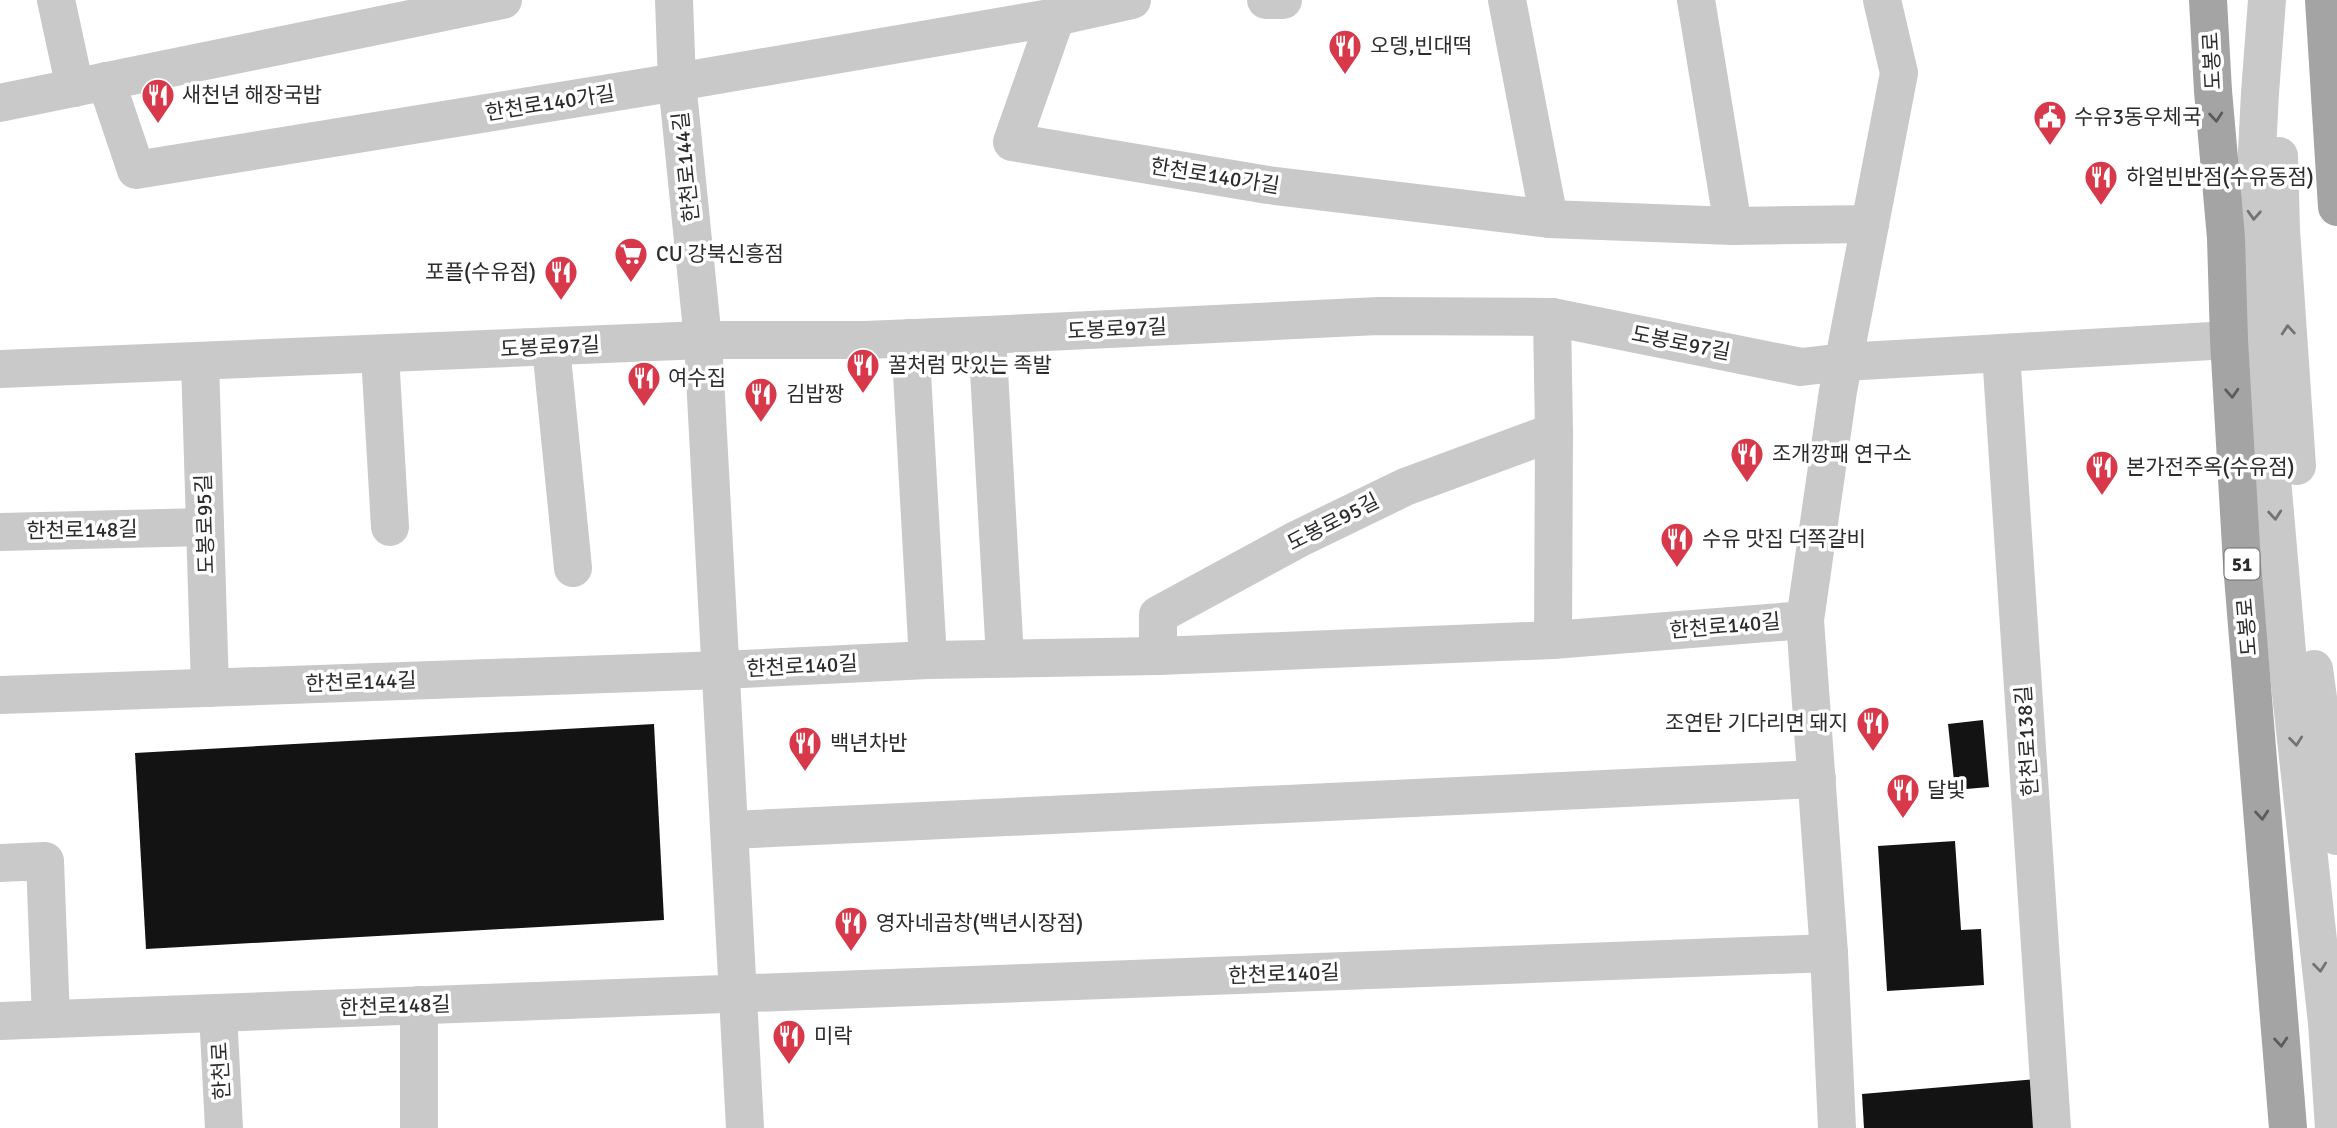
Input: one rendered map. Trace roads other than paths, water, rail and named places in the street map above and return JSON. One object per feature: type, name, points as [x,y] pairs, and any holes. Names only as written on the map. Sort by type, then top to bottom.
[{"type":"main road","name":"도봉로","points":[[2208,0],[2226,238],[2242,564],[2288,1128]]},
{"type":"main road","points":[[2323,0],[2336,184]]},
{"type":"street","points":[[56,0],[90,85]]},
{"type":"street","points":[[0,103],[503,0]]},
{"type":"street","name":"한천로144길","points":[[674,0],[677,82],[704,340],[745,1128]]},
{"type":"street","name":"한천로140가길","points":[[90,85],[136,170],[677,82],[1056,17],[1132,0]]},
{"type":"street","points":[[1266,0],[1283,0]]},
{"type":"street","points":[[1507,0],[1549,219]]},
{"type":"street","points":[[1696,0],[1733,226]]},
{"type":"street","name":"한천로140길","points":[[1837,1128],[1829,953],[1805,620],[1844,362],[1899,73],[1882,0]]},
{"type":"street","points":[[2267,0],[2252,248],[2289,675],[2325,1009],[2334,1128]]},
{"type":"street","points":[[2287,0],[2280,95],[2281,230],[2305,599],[2337,836]]},
{"type":"street","name":"한천로140가길","points":[[1056,17],[1012,142],[1268,185],[1549,219],[1733,226],[1870,225]]},
{"type":"street","name":"도봉로97길","points":[[0,369],[704,340],[910,338],[1378,316],[1552,317],[1801,367],[1844,362],[2229,340]]},
{"type":"street","points":[[1552,317],[1553,640]]},
{"type":"street","points":[[987,335],[1005,658]]},
{"type":"street","points":[[910,338],[928,660]]},
{"type":"street","points":[[551,347],[573,568]]},
{"type":"street","name":"한천로138길","points":[[2001,354],[2052,1128]]},
{"type":"street","points":[[380,355],[390,527]]},
{"type":"street","name":"도봉로95길","points":[[200,361],[210,688]]},
{"type":"street","name":"도봉로95길","points":[[1158,656],[1158,615],[1298,539],[1405,487],[1554,432]]},
{"type":"street","name":"한천로148길","points":[[0,532],[205,527]]},
{"type":"street","name":"한천로140길","points":[[722,670],[928,660],[1158,656],[1553,640],[1805,620]]},
{"type":"street","name":"한천로144길","points":[[0,695],[722,670]]},
{"type":"street","points":[[730,830],[1816,779]]},
{"type":"street","points":[[0,863],[45,862],[51,1019]]},
{"type":"street","name":"한천로140길","points":[[738,993],[1829,953]]},
{"type":"street","name":"한천로148길","points":[[0,1021],[738,993]]},
{"type":"street","points":[[419,1005],[419,1128]]},
{"type":"street","name":"한천로","points":[[218,1013],[224,1128]]},
{"type":"place","name":"오뎅,빈대떡","points":[[1345,76]]},
{"type":"place","name":"새천년 해장국밥","points":[[158,125]]},
{"type":"place","name":"수유3동우체국","points":[[2050,147]]},
{"type":"place","name":"하얼빈반점(수유동점)","points":[[2101,207]]},
{"type":"place","name":"CU 강북신흥점","points":[[631,284]]},
{"type":"place","name":"포플(수유점)","points":[[561,302]]},
{"type":"place","name":"꿀처럼 맛있는 족발","points":[[863,395]]},
{"type":"place","name":"여수집","points":[[644,408]]},
{"type":"place","name":"김밥짱","points":[[761,424]]},
{"type":"place","name":"조개깡패 연구소","points":[[1747,484]]},
{"type":"place","name":"본가전주옥(수유점)","points":[[2102,497]]},
{"type":"place","name":"수유 맛집 더쪽갈비","points":[[1677,569]]},
{"type":"place","name":"조연탄 기다리면 돼지","points":[[1873,753]]},
{"type":"place","name":"백년차반","points":[[805,773]]},
{"type":"place","name":"달빛","points":[[1903,820]]},
{"type":"place","name":"영자네곱창(백년시장점)","points":[[851,953]]},
{"type":"place","name":"미락","points":[[789,1066]]}]
